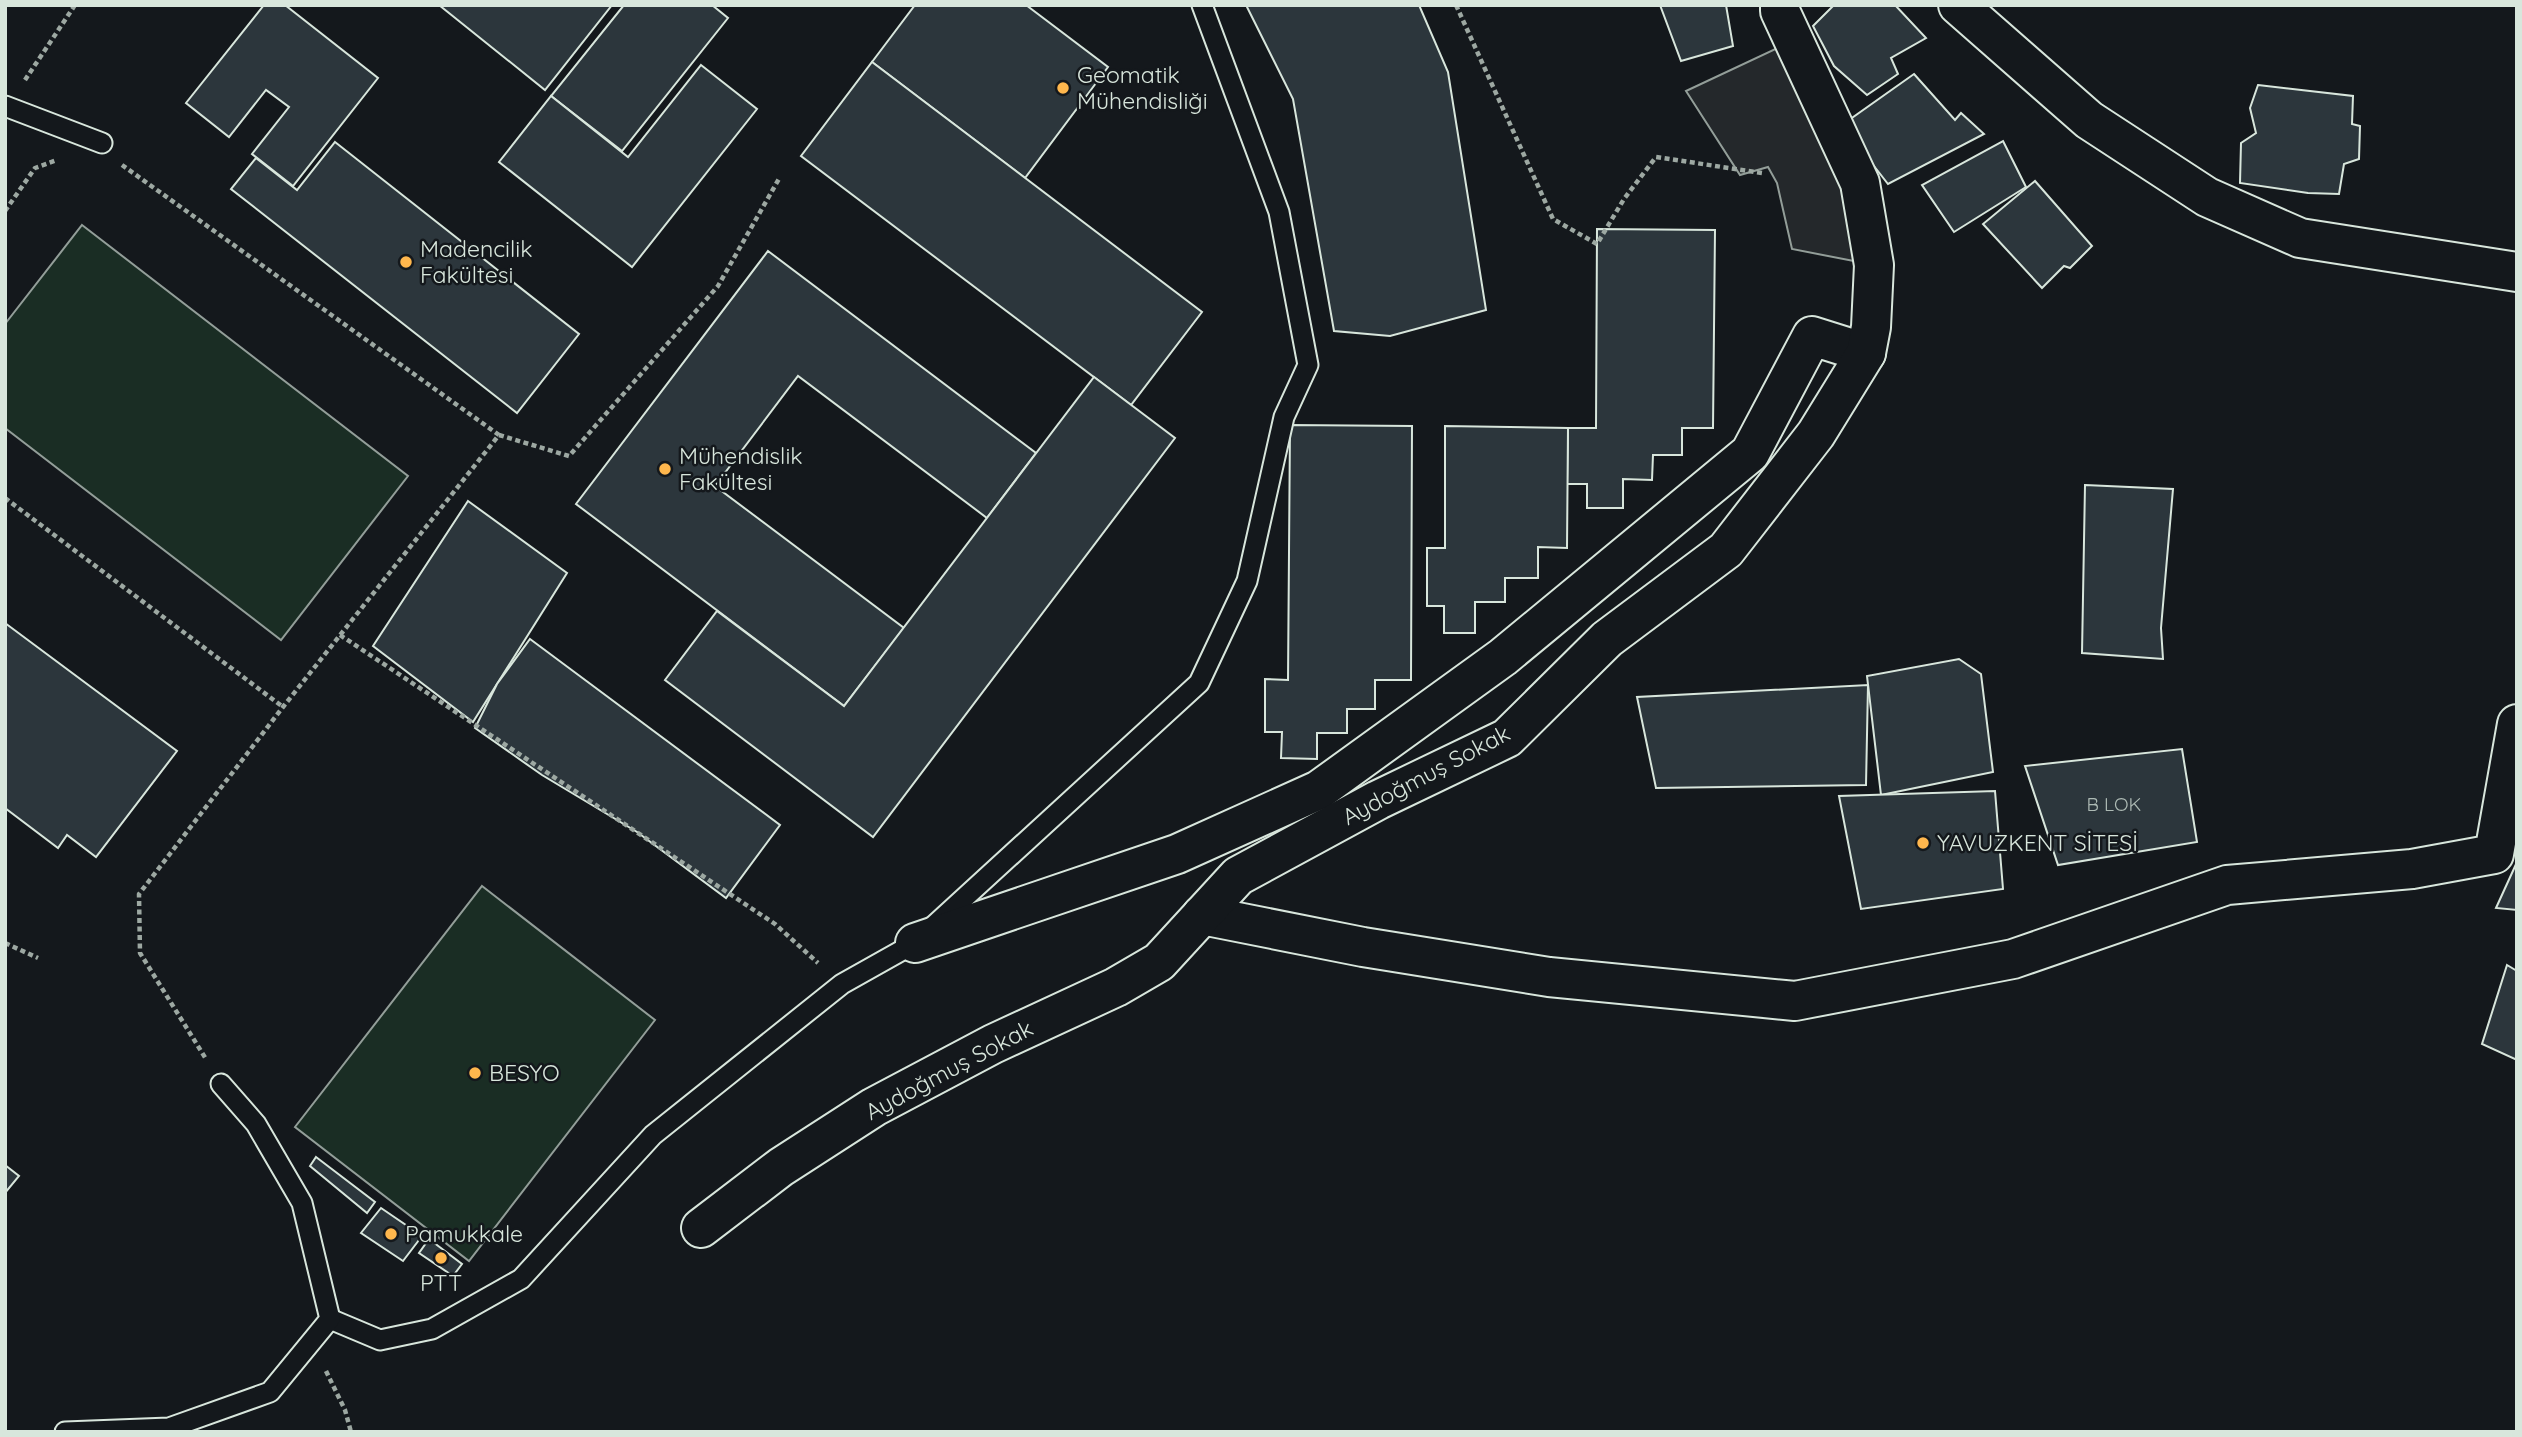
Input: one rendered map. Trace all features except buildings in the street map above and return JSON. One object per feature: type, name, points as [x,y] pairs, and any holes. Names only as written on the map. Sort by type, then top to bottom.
[{"type":"street","name":"Aydoğmuş Sokak","points":[[701,1228],[781,1167],[874,1107],[993,1044],[1116,987],[1159,962],[1238,876],[1378,800],[1507,738],[1607,639],[1726,550],[1816,434],[1866,353],[1871,327],[1874,265],[1860,183],[1780,5]]},
{"type":"street","points":[[1958,5],[2089,120],[2207,197],[2300,238],[2517,272]]},
{"type":"street","points":[[915,943],[1177,854],[1319,790],[1503,657],[1750,453],[1812,336],[1866,353]]},
{"type":"street","points":[[1202,915],[1363,947],[1549,976],[1795,1001],[2013,958],[2227,884],[2412,869],[2494,854],[2517,724]]},
{"type":"lane","points":[[330,1319],[380,1340],[432,1329],[521,1279],[653,1135],[842,984],[915,943],[1199,684],[1247,581],[1284,417],[1308,365],[1279,212],[1202,5]]},
{"type":"lane","points":[[6,107],[102,143]]},
{"type":"lane","points":[[221,1083],[256,1124],[302,1203],[330,1319]]},
{"type":"lane","points":[[65,1432],[169,1428],[270,1392],[330,1319]]},
{"type":"path","points":[[6,107],[75,5]]},
{"type":"path","points":[[1456,5],[1553,219],[1598,244],[1624,199],[1656,157],[1762,173]]},
{"type":"path","points":[[5,211],[36,169],[102,143],[112,158],[499,435],[569,456],[718,286],[780,177]]},
{"type":"path","points":[[221,1083],[140,953],[139,894],[283,706],[499,435]]},
{"type":"path","points":[[5,498],[283,706]]},
{"type":"path","points":[[340,635],[775,924],[842,984]]},
{"type":"path","points":[[5,943],[38,958]]},
{"type":"path","points":[[345,1410],[351,1432]]},
{"type":"green space","points":[[82,225],[408,476],[281,640],[5,428],[5,324]]},
{"type":"green space","name":"BESYO","points":[[482,886],[655,1020],[469,1261],[295,1127]]},
{"type":"shaded area","points":[[1784,45],[1850,174],[1864,263],[1792,249],[1777,183],[1768,167],[1740,175],[1686,91]]},
{"type":"place","name":"Geomatik Mühendisliği","points":[[1063,88]]},
{"type":"place","name":"Madencilik Fakültesi","points":[[406,262]]},
{"type":"place","name":"Mühendislik Fakültesi","points":[[665,469]]},
{"type":"place","name":"YAVUZKENT SİTESİ","points":[[1923,843]]},
{"type":"place","name":"BESYO","points":[[475,1073]]},
{"type":"place","name":"Pamukkale","points":[[391,1234]]},
{"type":"place","name":"PTT","points":[[441,1258]]}]
